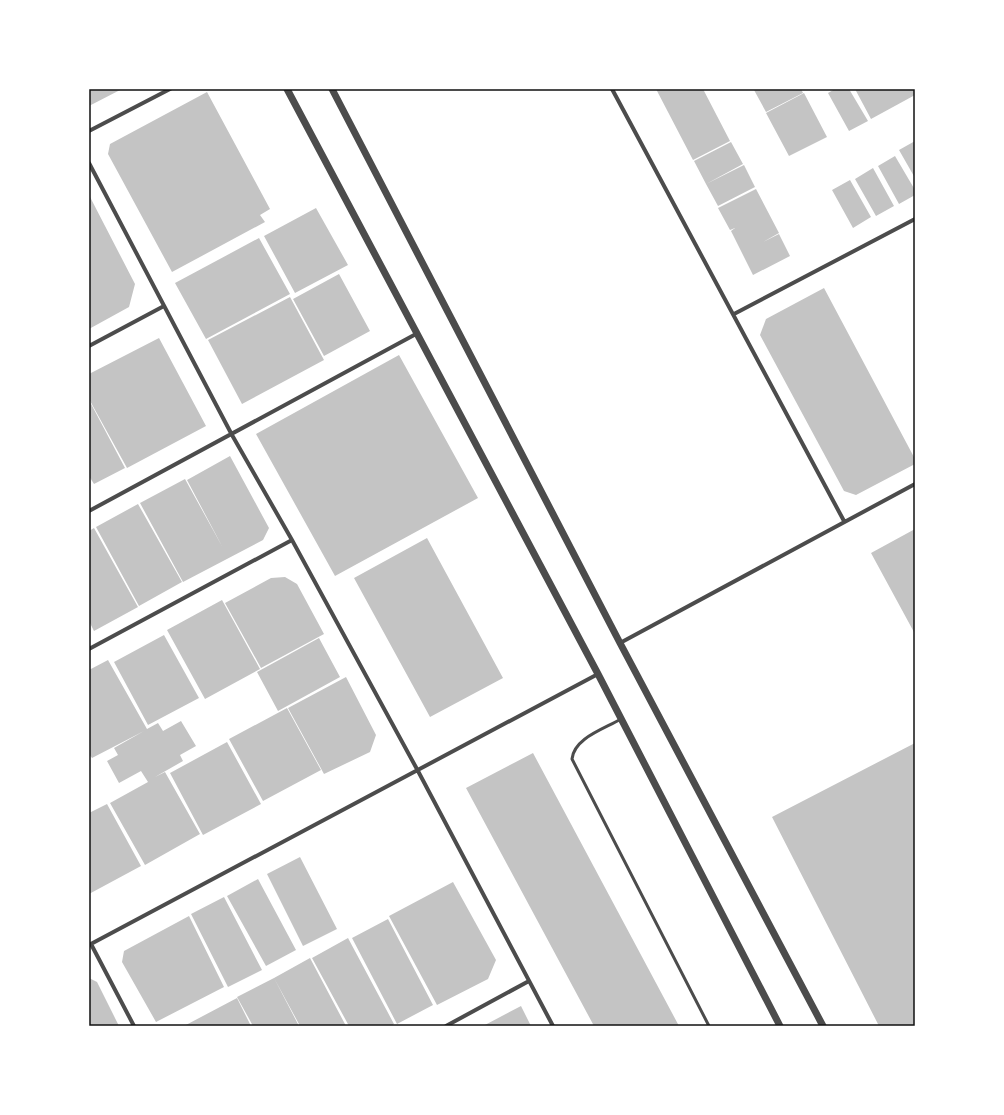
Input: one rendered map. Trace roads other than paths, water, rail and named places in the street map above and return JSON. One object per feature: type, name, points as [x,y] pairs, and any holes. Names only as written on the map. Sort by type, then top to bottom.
[{"type":"street","points":[[89,131],[170,89]]},
{"type":"street","points":[[287,89],[598,674],[779,1026]]},
{"type":"street","points":[[332,89],[620,643],[823,1026]]},
{"type":"street","points":[[612,89],[844,521]]},
{"type":"street","points":[[89,163],[232,435],[292,540],[418,771],[553,1026]]},
{"type":"street","points":[[734,314],[915,218]]},
{"type":"street","points":[[89,346],[164,306]]},
{"type":"street","points":[[89,511],[232,435],[416,334]]},
{"type":"street","points":[[620,643],[915,484]]},
{"type":"street","points":[[89,650],[292,540]]},
{"type":"street","points":[[134,1026],[90,944],[598,674]]},
{"type":"street","points":[[446,1026],[529,981]]},
{"type":"lane","points":[[622,720],[579,743],[573,751],[572,759],[709,1026]]}]
